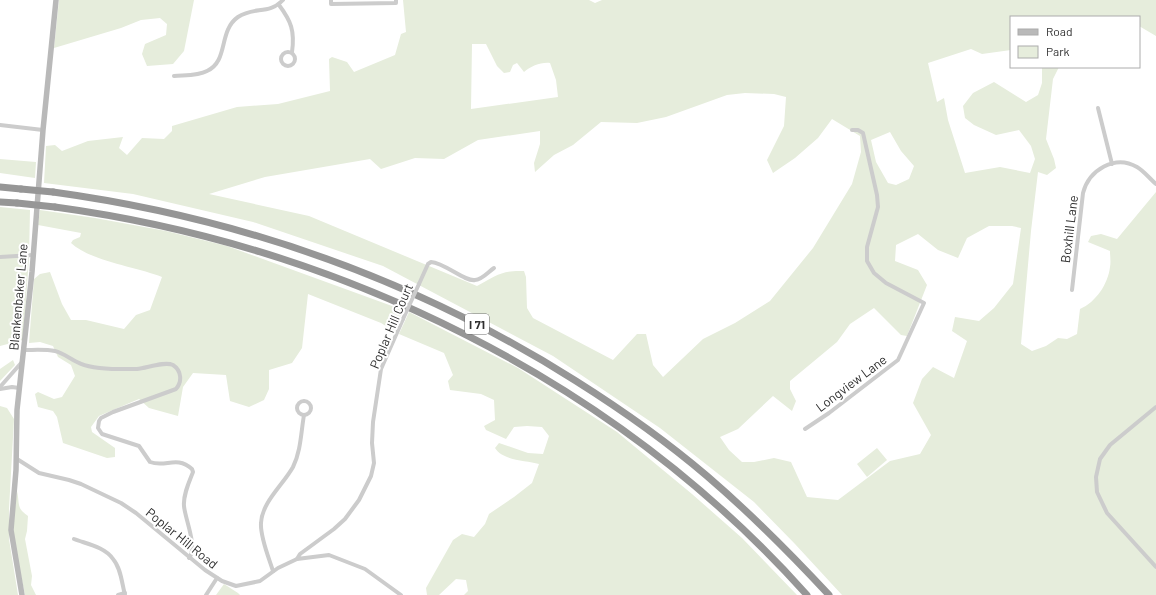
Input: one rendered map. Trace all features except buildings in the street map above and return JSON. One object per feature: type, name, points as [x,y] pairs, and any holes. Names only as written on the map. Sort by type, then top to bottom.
[{"type":"highway","name":"I 71","points":[[0,187],[21,188],[94,198],[150,208],[216,223],[274,240],[342,263],[386,281],[469,319],[557,369],[625,413],[676,451],[707,476],[766,529],[829,595]]},
{"type":"highway","name":"I 71","points":[[0,202],[55,207],[149,223],[200,234],[316,269],[386,297],[457,330],[529,370],[622,430],[696,488],[743,530],[807,595]]},
{"type":"street","name":"Blankenbaker Lane","points":[[22,595],[11,530],[16,459],[16,426],[56,0]]},
{"type":"street","points":[[174,76],[202,73],[212,69],[218,62],[221,55],[228,28],[237,18],[248,12],[270,9],[284,0]]},
{"type":"street","points":[[330,0],[331,4],[363,2],[396,3],[396,0]]},
{"type":"street","points":[[278,5],[286,15],[292,29],[292,52]]},
{"type":"street","points":[[1098,108],[1112,164]]},
{"type":"street","points":[[0,125],[43,130]]},
{"type":"street","name":"Longview Lane","points":[[805,429],[837,407],[898,360],[924,303],[886,283],[874,273],[867,261],[867,247],[878,207],[878,195],[862,133],[858,130],[852,130]]},
{"type":"street","name":"Boxhill Lane","points":[[1072,290],[1085,188],[1088,180],[1095,172],[1104,166],[1119,162],[1133,165],[1156,184]]},
{"type":"street","points":[[0,257],[33,255]]},
{"type":"street","name":"Poplar Hill Court","points":[[296,559],[300,554],[338,526],[359,500],[371,476],[374,463],[372,442],[373,422],[381,369],[428,264],[431,262],[441,264],[472,280],[479,279],[494,268]]},
{"type":"street","points":[[24,350],[54,350],[64,354],[76,362],[85,365],[117,369],[138,369],[168,363],[176,367],[180,379],[180,383],[176,389],[113,412],[101,418],[98,428],[103,434],[139,446],[150,462],[160,464],[181,462],[192,469],[193,472],[186,493],[184,505],[188,519],[192,548],[192,554],[189,558]]},
{"type":"street","points":[[0,388],[23,361]]},
{"type":"street","points":[[0,388],[19,388]]},
{"type":"street","points":[[1156,407],[1110,445],[1100,459],[1096,477],[1098,492],[1107,513],[1156,568]]},
{"type":"street","points":[[273,571],[262,534],[261,522],[265,508],[286,478],[296,457],[304,415]]},
{"type":"street","name":"Poplar Hill Road","points":[[16,459],[40,473],[81,484],[121,503],[189,558],[217,578],[236,586],[260,581],[273,571],[296,559],[325,554],[342,559],[365,569],[401,595]]},
{"type":"street","points":[[74,539],[104,551],[114,559],[125,594],[118,595]]},
{"type":"street","points":[[206,595],[217,578]]},
{"type":"green space","points":[[59,0],[194,0],[184,51],[173,64],[147,66],[142,54],[145,44],[166,35],[167,24],[160,18],[141,20],[121,28],[54,48]]},
{"type":"green space","points":[[403,0],[589,0],[595,3],[602,0],[1156,0],[1156,36],[1140,27],[1140,16],[1010,16],[1010,50],[982,54],[971,49],[928,63],[937,102],[944,98],[948,120],[965,173],[1000,167],[1030,173],[1035,159],[1031,146],[1019,130],[996,135],[974,125],[965,118],[963,106],[973,93],[994,82],[1026,102],[1038,95],[1042,83],[1042,68],[1058,68],[1053,79],[1046,139],[1056,168],[1047,175],[1038,172],[1031,231],[1021,344],[1032,351],[1046,346],[1058,338],[1067,339],[1077,334],[1080,309],[1096,297],[1104,286],[1109,273],[1110,251],[1088,242],[1091,236],[1101,234],[1117,239],[1156,192],[1156,595],[842,595],[754,502],[660,428],[553,356],[383,266],[253,222],[133,194],[44,183],[46,146],[55,145],[62,151],[88,141],[123,137],[119,148],[127,155],[142,138],[164,139],[172,131],[172,126],[237,107],[278,104],[330,91],[329,59],[332,57],[347,62],[354,72],[395,55],[401,34],[406,32]],"holes":[[[472,44],[486,44],[497,66],[504,73],[510,72],[513,65],[517,63],[524,72],[536,65],[550,63],[556,80],[558,97],[471,109]],[[745,93],[774,94],[786,97],[784,126],[767,160],[773,173],[795,158],[818,138],[832,119],[860,136],[861,152],[852,184],[813,248],[770,301],[735,323],[703,339],[663,377],[653,365],[646,334],[637,334],[613,360],[533,318],[527,308],[526,277],[524,271],[504,273],[477,286],[309,216],[209,194],[265,177],[370,159],[381,169],[415,158],[444,159],[478,140],[540,131],[540,144],[534,163],[535,172],[554,155],[573,145],[601,122],[637,123],[666,117],[727,95]],[[890,132],[901,151],[914,166],[909,179],[896,185],[888,183],[876,162],[871,140]],[[989,226],[1012,226],[1021,228],[1013,284],[994,308],[979,321],[955,317],[952,331],[967,341],[954,378],[933,367],[922,379],[913,403],[931,435],[920,454],[890,461],[838,500],[807,497],[791,462],[774,458],[754,462],[742,462],[729,450],[720,437],[738,429],[773,396],[792,411],[796,401],[790,389],[790,381],[837,342],[850,324],[874,308],[901,335],[907,336],[927,285],[918,270],[895,261],[896,245],[918,234],[938,250],[958,258],[967,238]]]},
{"type":"green space","points":[[0,159],[36,162],[35,178],[0,173]]},
{"type":"green space","points":[[0,207],[30,210],[29,258],[23,340],[0,346]]},
{"type":"green space","points":[[40,210],[166,231],[227,246],[403,310],[394,331],[381,323],[308,294],[302,348],[292,363],[269,370],[269,389],[264,400],[249,407],[230,401],[226,375],[193,373],[183,387],[178,416],[149,408],[139,399],[99,416],[91,427],[92,432],[115,448],[115,457],[107,458],[63,443],[57,417],[53,411],[38,407],[35,394],[38,392],[54,399],[62,397],[75,376],[71,365],[58,357],[53,346],[40,342],[29,343],[34,279],[40,274],[50,272],[62,304],[71,320],[86,320],[124,329],[136,315],[150,310],[162,277],[102,259],[79,249],[71,243],[73,240],[80,237],[81,233],[38,225]]},
{"type":"green space","points":[[409,312],[518,368],[617,432],[692,494],[742,538],[797,595],[464,595],[468,591],[466,580],[456,579],[439,595],[427,595],[426,588],[453,540],[462,534],[474,537],[485,524],[489,514],[532,483],[539,464],[509,458],[495,448],[499,443],[528,453],[543,454],[549,436],[542,427],[514,427],[506,439],[486,430],[484,426],[495,420],[494,400],[481,394],[450,390],[448,381],[453,375],[444,353],[399,334]]},
{"type":"green space","points":[[13,360],[15,365],[0,381],[0,369]]},
{"type":"green space","points":[[0,406],[7,408],[14,419],[9,509],[9,539],[18,595],[0,595]]},
{"type":"green space","points":[[877,448],[887,460],[867,477],[857,464]]},
{"type":"green space","points":[[17,491],[20,508],[28,516],[25,539],[32,576],[31,585],[36,595],[25,595],[13,537]]},
{"type":"green space","points":[[224,584],[238,593],[240,595],[216,595]]}]
